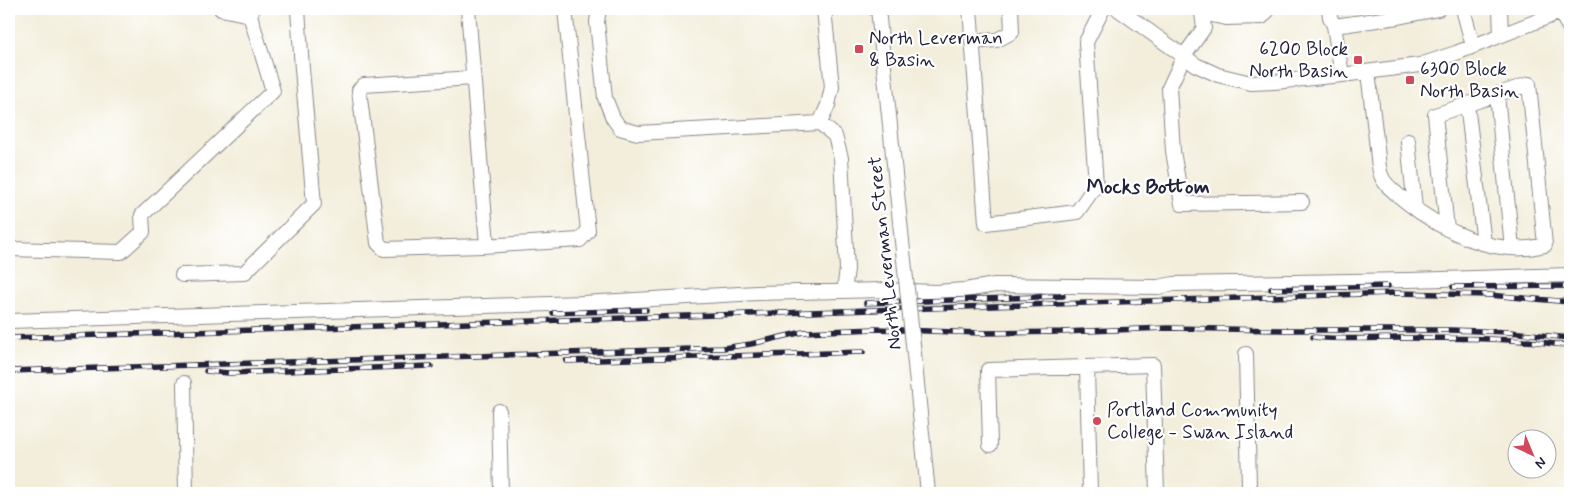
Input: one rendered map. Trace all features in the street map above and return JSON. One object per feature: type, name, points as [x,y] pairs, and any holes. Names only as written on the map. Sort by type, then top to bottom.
[{"type":"street","points":[[9,249],[120,252],[144,232],[142,215],[273,91],[251,12],[221,9]]},
{"type":"street","points":[[182,275],[244,273],[314,204],[298,9]]},
{"type":"street","points":[[468,9],[487,245]]},
{"type":"street","points":[[473,78],[364,85],[359,90],[378,243],[384,249],[580,240],[588,231],[566,9]]},
{"type":"street","points":[[599,9],[597,22],[606,98],[613,118],[620,128],[638,132],[820,123],[835,136],[842,158],[847,270],[844,291]]},
{"type":"street","points":[[820,123],[828,105],[832,87],[824,9]]},
{"type":"street","name":"North Leverman Street","points":[[878,9],[928,493]]},
{"type":"street","points":[[970,9],[986,223],[1077,212],[1096,185],[1086,42],[1103,9]]},
{"type":"street","points":[[972,42],[997,40],[1012,32],[1010,9]]},
{"type":"street","points":[[1118,9],[1196,65],[1218,75],[1251,83],[1342,75],[1420,65],[1474,46],[1564,10],[1570,29]]},
{"type":"street","points":[[1269,9],[1262,17],[1199,11],[1204,28],[1184,56],[1169,88],[1173,151],[1182,204],[1302,202]]},
{"type":"street","points":[[1329,9],[1334,26],[1342,75]]},
{"type":"street","points":[[1334,26],[1438,9]]},
{"type":"street","points":[[1463,9],[1474,46]]},
{"type":"street","points":[[1500,9],[1501,35]]},
{"type":"street","points":[[1368,72],[1381,175],[1392,190],[1436,223],[1466,237],[1492,246],[1512,248],[1534,248],[1545,245],[1529,84],[1435,115],[1448,228]]},
{"type":"street","points":[[1496,95],[1512,248]]},
{"type":"street","points":[[1467,104],[1484,243]]},
{"type":"street","points":[[1408,141],[1415,208]]},
{"type":"street","points":[[9,320],[583,303],[757,293],[882,290],[935,292],[995,285],[1158,287],[1174,284],[1399,281],[1570,275]]},
{"type":"street","points":[[1246,354],[1249,486],[1253,493]]},
{"type":"street","points":[[990,445],[988,370],[1153,365],[1157,489]]},
{"type":"street","points":[[1087,367],[1090,490]]},
{"type":"street","points":[[184,383],[186,493]]},
{"type":"street","points":[[498,411],[501,493]]},
{"type":"railway","points":[[1271,289],[1388,286]]},
{"type":"railway","points":[[1453,287],[1570,286]]},
{"type":"railway","points":[[9,338],[1395,293],[1489,295],[1570,302]]},
{"type":"railway","points":[[866,303],[1063,296]]},
{"type":"railway","points":[[553,313],[646,310]]},
{"type":"railway","points":[[9,371],[723,348],[751,344],[803,332],[876,329],[980,333],[1167,328],[1450,330],[1510,332],[1570,338]]},
{"type":"railway","points":[[1313,337],[1348,339],[1488,339],[1570,346]]},
{"type":"railway","points":[[566,361],[863,352]]},
{"type":"railway","points":[[206,371],[229,373],[431,366]]},
{"type":"place","name":"North Leverman & Basin","points":[[859,49]]},
{"type":"place","name":"6200 Block North Basin","points":[[1358,60]]},
{"type":"place","name":"6300 Block North Basin","points":[[1410,80]]},
{"type":"place","name":"Portland Community College - Swan Island","points":[[1097,421]]},
{"type":"district","name":"Mocks Bottom","points":[[1148,187]]}]
